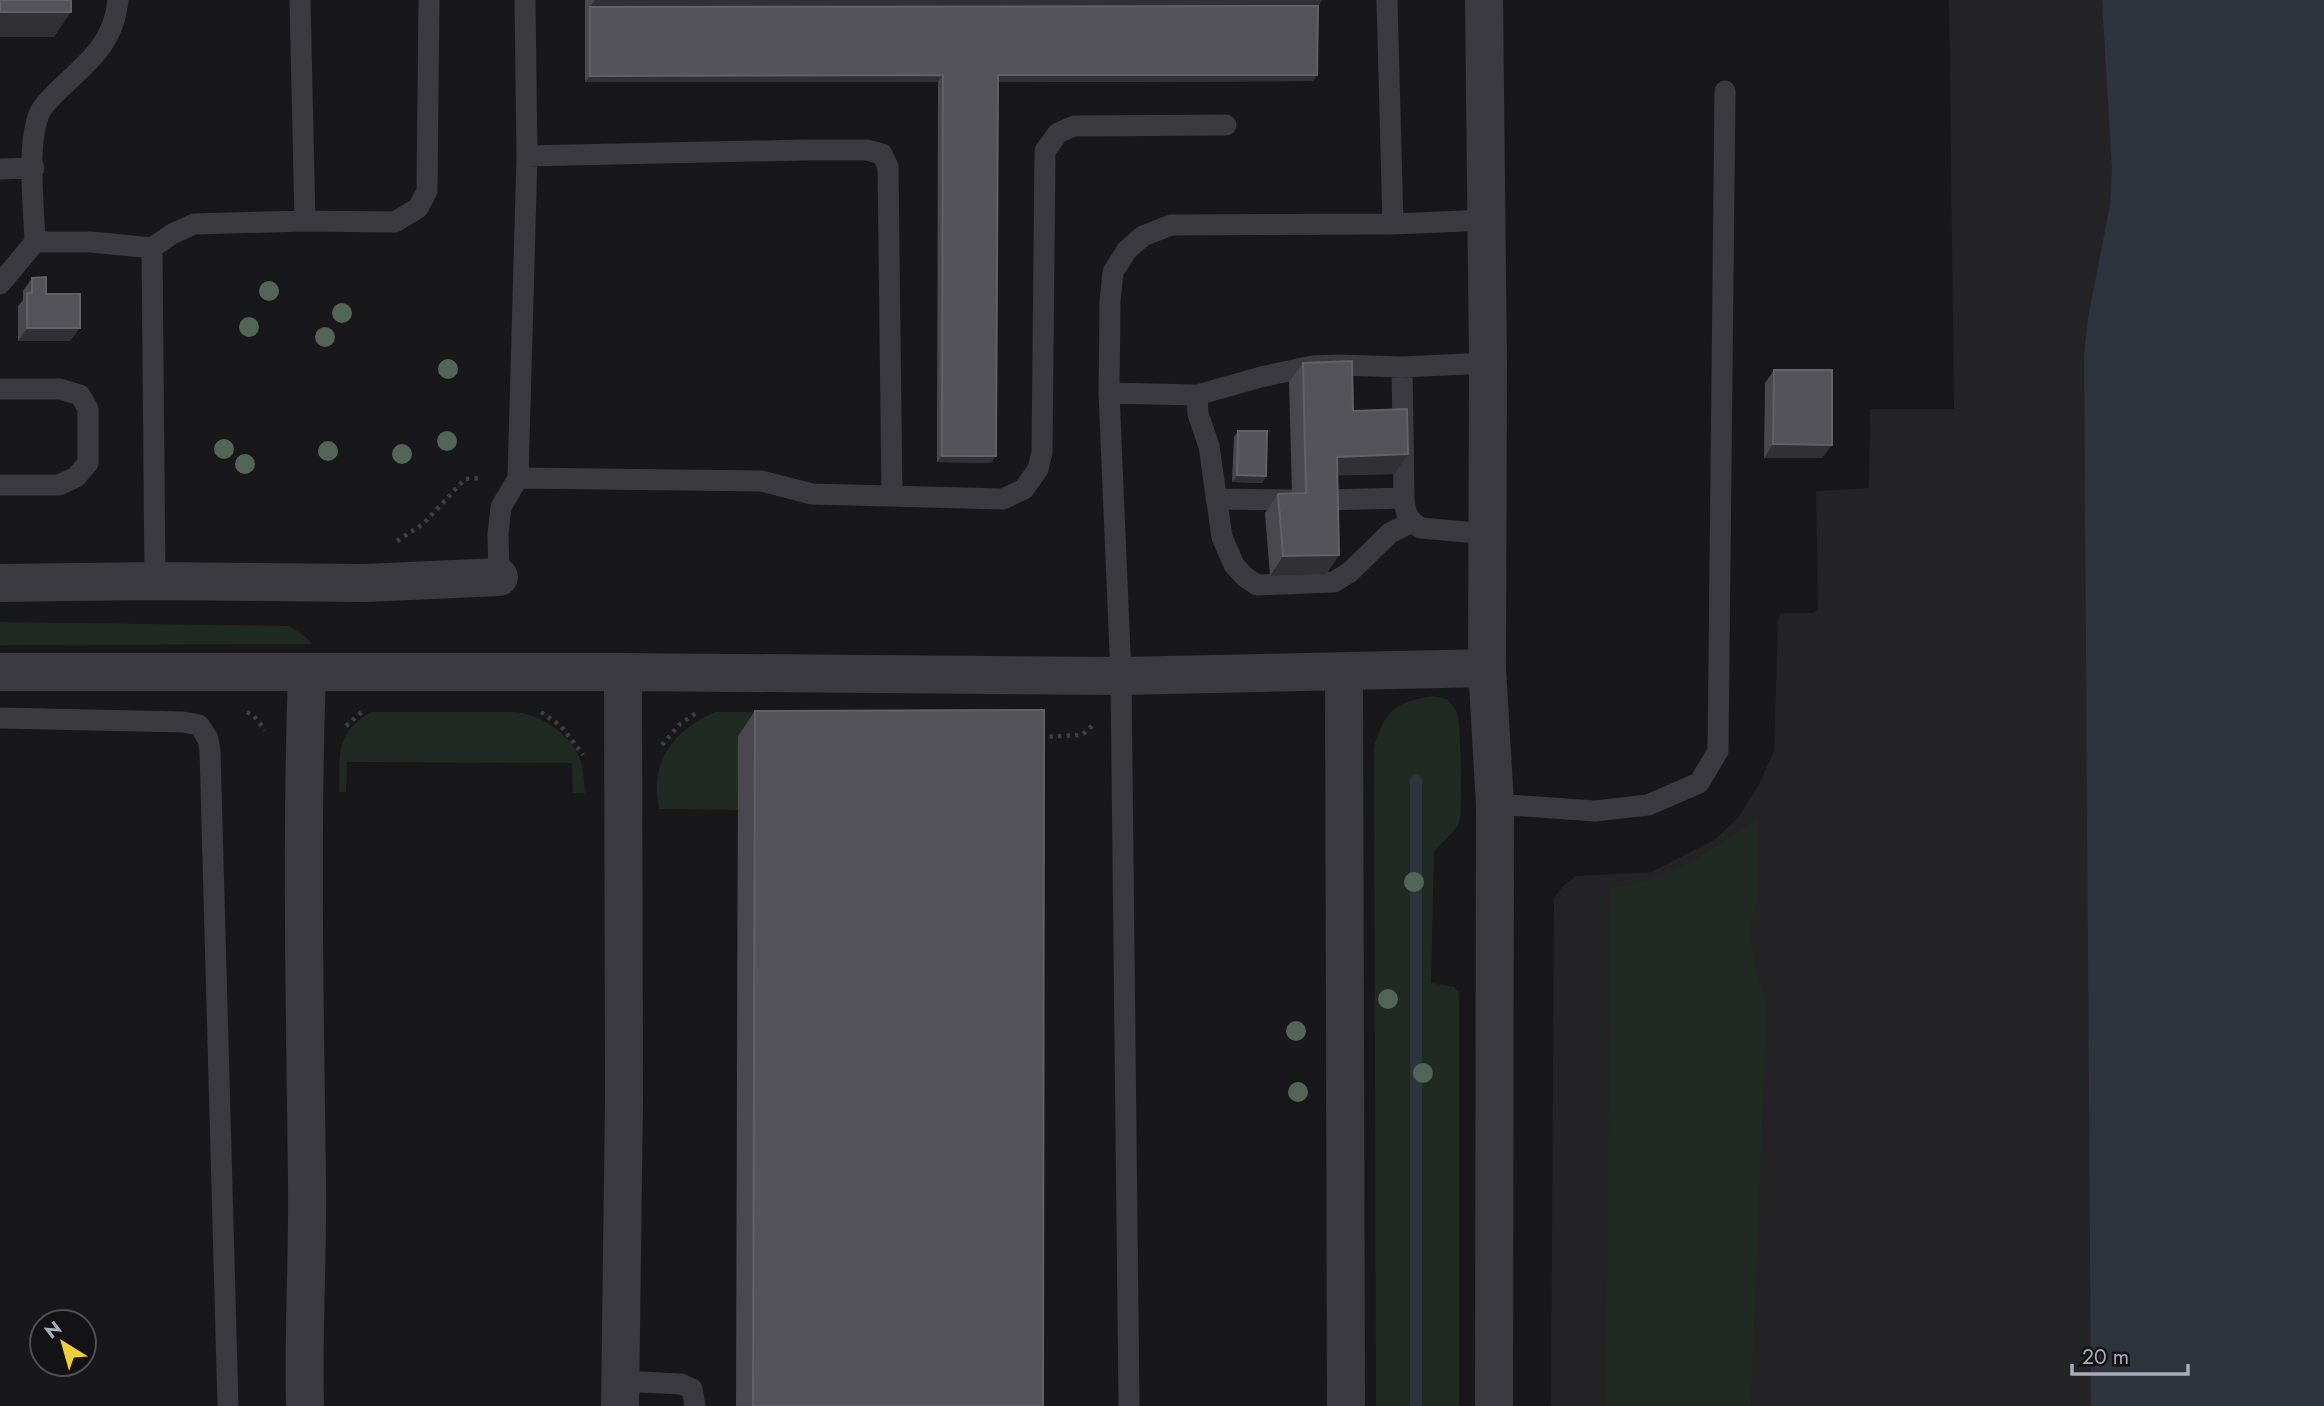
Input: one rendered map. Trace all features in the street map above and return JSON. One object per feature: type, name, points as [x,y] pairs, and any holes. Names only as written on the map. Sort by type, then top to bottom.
[{"type":"street","points":[[1484,0],[1488,220],[1487,668],[1494,804],[1494,1406]]},
{"type":"street","points":[[0,583],[365,583],[499,578]]},
{"type":"street","points":[[0,672],[623,672],[1121,676],[1487,668]]},
{"type":"street","points":[[620,1394],[625,1100],[623,672]]},
{"type":"street","points":[[1343,672],[1346,1406]]},
{"type":"street","points":[[305,1406],[307,1185],[303,906],[307,673]]},
{"type":"lane","points":[[0,284],[35,242],[33,141],[40,111],[106,43],[116,18],[118,0]]},
{"type":"lane","points":[[300,0],[305,221]]},
{"type":"lane","points":[[35,242],[91,242],[152,248],[194,224],[395,222],[418,208],[427,191],[429,0]]},
{"type":"lane","points":[[499,578],[498,534],[501,506],[519,478],[527,156],[525,0]]},
{"type":"lane","points":[[1387,0],[1393,224]]},
{"type":"lane","points":[[1494,804],[1595,811],[1648,805],[1699,783],[1718,751],[1725,91]]},
{"type":"lane","points":[[519,478],[761,481],[813,494],[1003,499],[1024,489],[1038,469],[1042,452],[1045,152],[1058,133],[1074,126],[1226,125]]},
{"type":"lane","points":[[527,156],[804,150],[867,150],[882,154],[888,167],[892,496]]},
{"type":"lane","points":[[0,169],[34,168]]},
{"type":"lane","points":[[1129,1406],[1122,723],[1109,393],[1113,272],[1127,250],[1143,236],[1171,225],[1393,224],[1488,220]]},
{"type":"lane","points":[[152,248],[155,581]]},
{"type":"lane","points":[[1109,393],[1197,395],[1312,366],[1402,367],[1488,363]]},
{"type":"lane","points":[[1402,367],[1405,512],[1412,522],[1421,528],[1489,534]]},
{"type":"lane","points":[[0,388],[61,389],[80,395],[88,409],[88,463],[76,477],[59,485],[0,485]]},
{"type":"lane","points":[[1197,395],[1198,414],[1209,446],[1222,537],[1234,565],[1257,585],[1334,582],[1350,572],[1390,533],[1412,522]]},
{"type":"lane","points":[[1324,500],[1404,498]]},
{"type":"lane","points":[[1216,499],[1293,500]]},
{"type":"lane","points":[[0,718],[183,722],[199,725],[208,739],[228,1406]]},
{"type":"lane","points":[[620,1394],[681,1384],[692,1389],[695,1406]]},
{"type":"path","points":[[392,544],[423,524],[465,479],[519,478]]},
{"type":"path","points":[[341,733],[347,724],[368,708]]},
{"type":"path","points":[[532,708],[543,712],[561,726],[587,763]]},
{"type":"path","points":[[657,754],[679,725],[701,710]]},
{"type":"path","points":[[1037,727],[1037,737],[1082,734],[1096,724],[1122,723]]},
{"type":"shaded area","points":[[1949,0],[2324,0],[2324,1406],[1551,1406],[1554,898],[1563,886],[1576,876],[1651,872],[1714,840],[1738,818],[1759,784],[1774,751],[1778,619],[1780,614],[1814,613],[1818,608],[1816,491],[1869,488],[1870,409],[1954,409]]},
{"type":"shaded area","points":[[2102,0],[2324,0],[2324,1406],[2091,1406],[2084,354],[2088,318],[2110,205],[2112,168]]},
{"type":"shaded area","points":[[0,622],[289,626],[312,644],[0,645]]},
{"type":"shaded area","points":[[1433,696],[1447,699],[1457,712],[1460,749],[1459,823],[1434,852],[1431,983],[1454,987],[1459,993],[1459,1406],[1376,1406],[1374,747],[1387,716],[1393,710],[1409,701]]},
{"type":"shaded area","points":[[371,712],[527,714],[547,723],[566,737],[573,746],[582,766],[585,793],[573,793],[572,763],[347,762],[346,792],[339,792],[340,756],[345,737],[359,720]]},
{"type":"shaded area","points":[[715,712],[884,712],[738,810],[659,809],[657,781],[663,758],[676,739],[694,723]]},
{"type":"shaded area","points":[[1758,817],[1758,899],[1750,927],[1754,963],[1767,1004],[1751,1406],[1606,1406],[1610,889],[1648,880],[1681,866]]},
{"type":"building","points":[[0,0],[71,0],[71,12],[0,12]]},
{"type":"building","points":[[1318,6],[1317,75],[998,75],[996,456],[942,456],[943,75],[590,76],[590,7]]},
{"type":"building","points":[[46,277],[46,294],[80,294],[80,328],[27,328],[27,293],[32,293],[32,278]]},
{"type":"building","points":[[1352,361],[1353,411],[1407,409],[1408,454],[1337,457],[1339,555],[1283,556],[1278,494],[1306,493],[1303,363]]},
{"type":"building","points":[[1774,370],[1832,370],[1832,445],[1773,444]]},
{"type":"building","points":[[1238,431],[1267,431],[1266,476],[1237,475]]},
{"type":"building","points":[[1044,710],[1043,1406],[753,1406],[755,711]]},
{"type":"waterway","points":[[1416,780],[1416,1406]]}]
